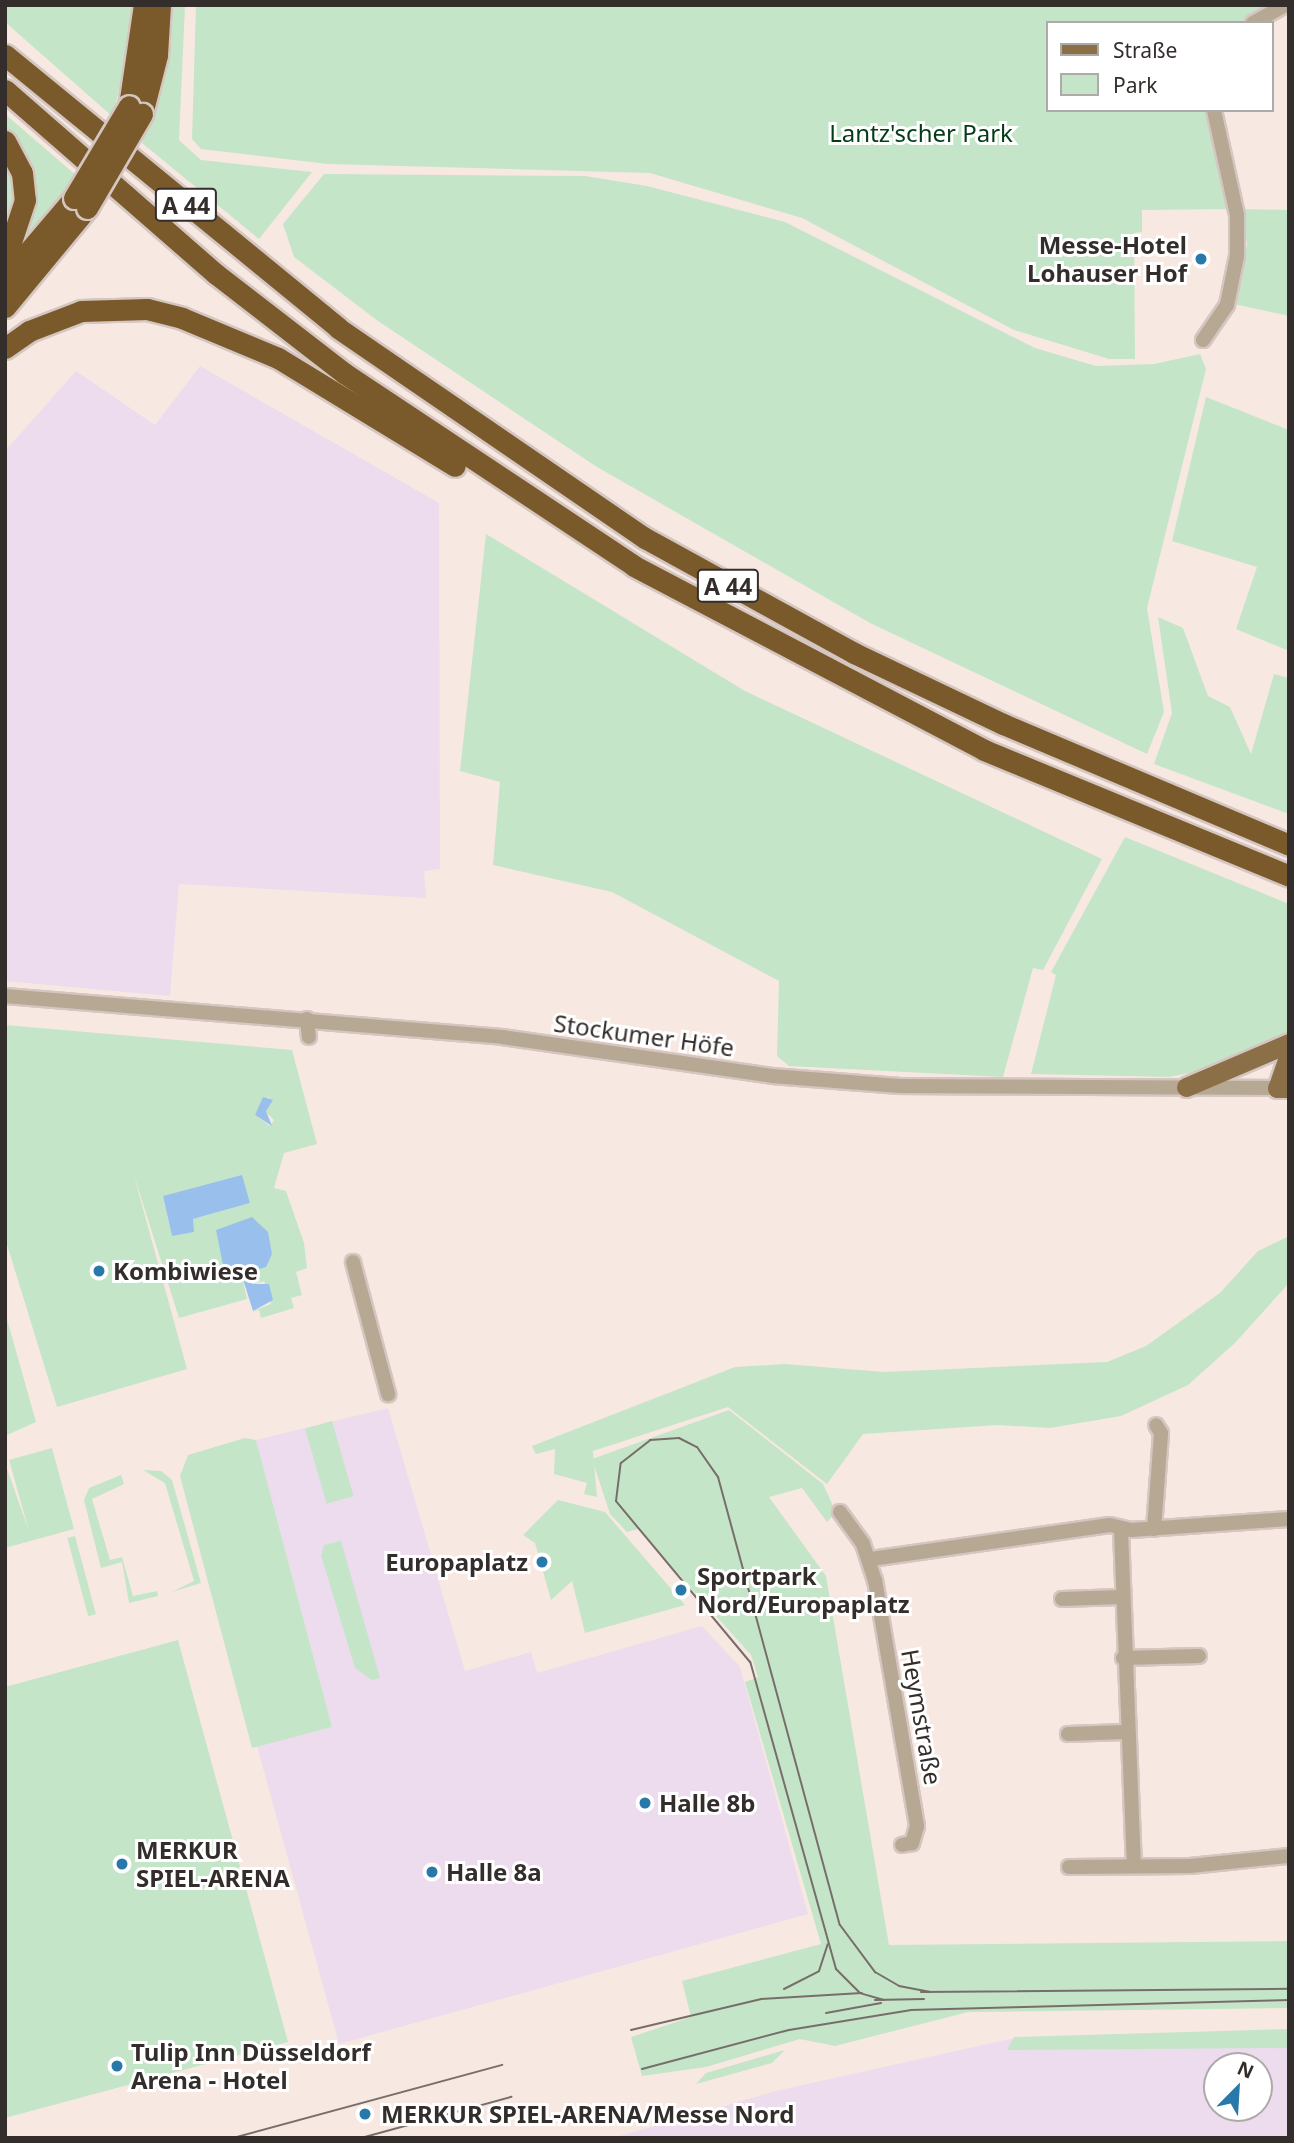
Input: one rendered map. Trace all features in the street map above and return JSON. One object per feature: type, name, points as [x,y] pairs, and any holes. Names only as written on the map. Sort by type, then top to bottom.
[{"type":"highway","points":[[136,110],[144,5]]},
{"type":"highway","points":[[5,307],[80,203],[136,110],[155,68],[160,5]]},
{"type":"highway","points":[[5,42],[33,81]]},
{"type":"highway","name":"A 44","points":[[5,55],[33,81],[338,328],[645,538],[929,689],[1147,790],[1289,845]]},
{"type":"highway","name":"A 44","points":[[5,90],[216,274],[344,373],[542,508],[841,680],[1099,800],[1289,876]]},
{"type":"highway","points":[[5,141],[22,173],[25,200],[5,260]]},
{"type":"highway","points":[[5,279],[80,203]]},
{"type":"highway","points":[[5,348],[81,311],[147,309],[182,318],[278,358],[487,485],[542,508]]},
{"type":"main road","points":[[1186,1087],[1289,1043]]},
{"type":"main road","points":[[1283,1088],[1289,1054]]},
{"type":"street","points":[[1257,21],[1286,5]]},
{"type":"street","points":[[1203,340],[1227,305],[1237,256],[1237,215],[1214,112]]},
{"type":"street","name":"Stockumer Höfe","points":[[5,996],[307,1019],[836,1081],[1283,1088]]},
{"type":"street","points":[[307,1019],[309,1037]]},
{"type":"street","points":[[353,1262],[388,1394]]},
{"type":"street","points":[[1154,1529],[1161,1433],[1156,1425]]},
{"type":"street","name":"Heymstraße","points":[[840,1513],[871,1559],[917,1826],[912,1843],[902,1845]]},
{"type":"street","points":[[871,1559],[1043,1526],[1110,1525],[1121,1530],[1289,1519]]},
{"type":"street","points":[[1121,1530],[1125,1732],[1133,1866]]},
{"type":"street","points":[[1062,1599],[1121,1597]]},
{"type":"street","points":[[1123,1658],[1199,1656]]},
{"type":"street","points":[[1068,1734],[1125,1732]]},
{"type":"street","points":[[1069,1867],[1133,1866],[1289,1856]]},
{"type":"shaded area","points":[[200,366],[439,503],[440,869],[424,871],[426,898],[179,884],[170,996],[5,981],[5,451],[76,371],[155,425]]},
{"type":"shaded area","points":[[388,1408],[465,1671],[531,1652],[537,1673],[702,1626],[740,1667],[808,1914],[339,2044],[257,1746],[332,1727],[256,1440]]},
{"type":"shaded area","points":[[1289,2035],[1289,2138],[613,2138],[776,2091],[1010,2039]]},
{"type":"green space","points":[[5,5],[137,5],[113,117],[5,22]]},
{"type":"green space","points":[[167,5],[185,5],[179,140],[201,160],[312,172],[259,239],[142,143],[158,93]]},
{"type":"green space","name":"Lantz'scher Park","points":[[196,5],[1270,5],[1244,21],[1046,21],[1046,112],[1209,112],[1231,209],[1142,210],[1142,232],[1134,233],[1135,359],[1109,359],[1014,330],[802,218],[650,173],[328,164],[201,149],[192,139]]},
{"type":"green space","points":[[5,114],[78,177],[5,266]]},
{"type":"green space","points":[[324,174],[585,176],[647,186],[785,222],[1035,348],[1096,366],[1154,364],[1200,354],[1206,369],[1147,608],[1164,712],[1147,754],[870,623],[597,467],[378,321],[294,257],[283,224]]},
{"type":"green space","points":[[1241,209],[1289,210],[1289,316],[1234,304],[1247,244]]},
{"type":"green space","points":[[1206,397],[1289,430],[1289,651],[1236,629],[1257,567],[1172,541]]},
{"type":"green space","points":[[486,534],[745,691],[1102,859],[1043,970],[1033,968],[1003,1077],[789,1066],[777,1056],[779,981],[612,892],[493,865],[500,782],[460,771]]},
{"type":"green space","points":[[1158,617],[1183,628],[1208,696],[1230,707],[1251,754],[1274,674],[1289,678],[1289,814],[1154,764],[1172,713]]},
{"type":"green space","points":[[1125,837],[1289,904],[1289,1034],[1226,1066],[1169,1077],[1031,1074],[1056,975],[1051,972]]},
{"type":"green space","points":[[5,1025],[292,1050],[317,1144],[284,1153],[274,1188],[286,1191],[304,1243],[307,1268],[296,1272],[302,1295],[291,1298],[294,1308],[261,1318],[259,1310],[251,1312],[271,1304],[264,1281],[253,1284],[248,1273],[266,1267],[216,1230],[229,1277],[242,1276],[247,1299],[179,1318],[133,1172],[187,1369],[57,1407],[5,1238]],"holes":[[[269,1096],[266,1112],[274,1120],[270,1126],[255,1115]],[[163,1196],[250,1203],[193,1219],[172,1236]]]},
{"type":"green space","points":[[1289,1236],[1289,1283],[1235,1343],[1188,1385],[1121,1416],[1050,1428],[998,1425],[863,1434],[827,1484],[728,1407],[593,1451],[597,1497],[584,1494],[587,1483],[554,1474],[555,1449],[536,1454],[532,1446],[735,1367],[785,1364],[884,1372],[1107,1362],[1146,1346],[1220,1293],[1258,1251]]},
{"type":"green space","points":[[5,1312],[36,1422],[5,1436]]},
{"type":"green space","points":[[729,1410],[823,1484],[836,1512],[827,1522],[802,1488],[769,1497],[826,1576],[889,1945],[1289,1941],[1289,2008],[968,2012],[835,2046],[800,2039],[706,2067],[642,2076],[631,2037],[691,2017],[682,1981],[821,1944],[745,1682],[758,1677],[751,1655],[638,1529],[627,1532],[610,1514],[592,1459]]},
{"type":"green space","points":[[332,1421],[353,1496],[327,1504],[305,1429]]},
{"type":"green space","points":[[245,1438],[256,1440],[332,1727],[252,1748],[180,1476],[188,1455]]},
{"type":"green space","points":[[52,1448],[74,1529],[5,1548],[5,1463],[29,1531],[9,1460]]},
{"type":"green space","points":[[143,1470],[161,1471],[172,1480],[201,1583],[172,1592],[194,1581],[165,1483]]},
{"type":"green space","points":[[121,1475],[124,1484],[92,1499],[110,1560],[122,1557],[133,1596],[157,1591],[158,1596],[129,1603],[122,1562],[101,1568],[84,1500],[89,1488]]},
{"type":"green space","points":[[558,1500],[605,1512],[685,1605],[585,1633],[572,1581],[551,1600],[535,1543],[523,1535]]},
{"type":"green space","points":[[75,1536],[96,1614],[88,1616],[67,1538]]},
{"type":"green space","points":[[341,1541],[380,1678],[372,1680],[355,1668],[321,1555],[324,1545]]},
{"type":"green space","name":"MERKUR SPIEL-ARENA","points":[[178,1640],[288,2042],[5,2118],[5,1687]]},
{"type":"green space","points":[[1289,2029],[1289,2048],[1007,2050],[1014,2037]]},
{"type":"green space","points":[[785,2050],[772,2063],[696,2084],[706,2073]]},
{"type":"water","points":[[263,1097],[273,1100],[266,1111],[272,1126],[255,1115]]},
{"type":"water","points":[[242,1175],[250,1203],[193,1219],[194,1232],[172,1236],[163,1196]]},
{"type":"water","points":[[252,1217],[268,1232],[272,1254],[266,1267],[248,1273],[252,1284],[269,1284],[273,1300],[253,1311],[242,1276],[225,1275],[216,1230]]},
{"type":"tram line","points":[[884,2000],[860,1993],[836,1969],[750,1662],[616,1501],[621,1463],[650,1440],[679,1438],[697,1447],[718,1477],[840,1925],[875,1972],[899,1986],[930,1992]]},
{"type":"tram line","points":[[784,1989],[819,1971],[828,1944]]},
{"type":"tram line","points":[[921,1992],[1289,1989]]},
{"type":"tram line","points":[[631,2030],[761,1999],[862,1993]]},
{"type":"tram line","points":[[875,2000],[924,1999]]},
{"type":"tram line","points":[[642,2069],[789,2030],[911,2010],[1289,2000]]},
{"type":"tram line","points":[[826,2013],[881,2003]]},
{"type":"tram line","points":[[233,2138],[502,2065]]},
{"type":"tram line","points":[[361,2138],[511,2097]]},
{"type":"place","name":"Messe-Hotel Lohauser Hof","points":[[1201,259]]},
{"type":"place","name":"Kombiwiese","points":[[99,1271]]},
{"type":"place","name":"Europaplatz","points":[[542,1562]]},
{"type":"place","name":"Sportpark Nord/Europaplatz","points":[[681,1590]]},
{"type":"place","name":"Halle 8b","points":[[645,1803]]},
{"type":"place","name":"MERKUR SPIEL-ARENA","points":[[122,1864]]},
{"type":"place","name":"Halle 8a","points":[[432,1872]]},
{"type":"place","name":"Tulip Inn Düsseldorf Arena - Hotel","points":[[117,2066]]},
{"type":"place","name":"MERKUR SPIEL-ARENA/Messe Nord","points":[[365,2114]]}]
